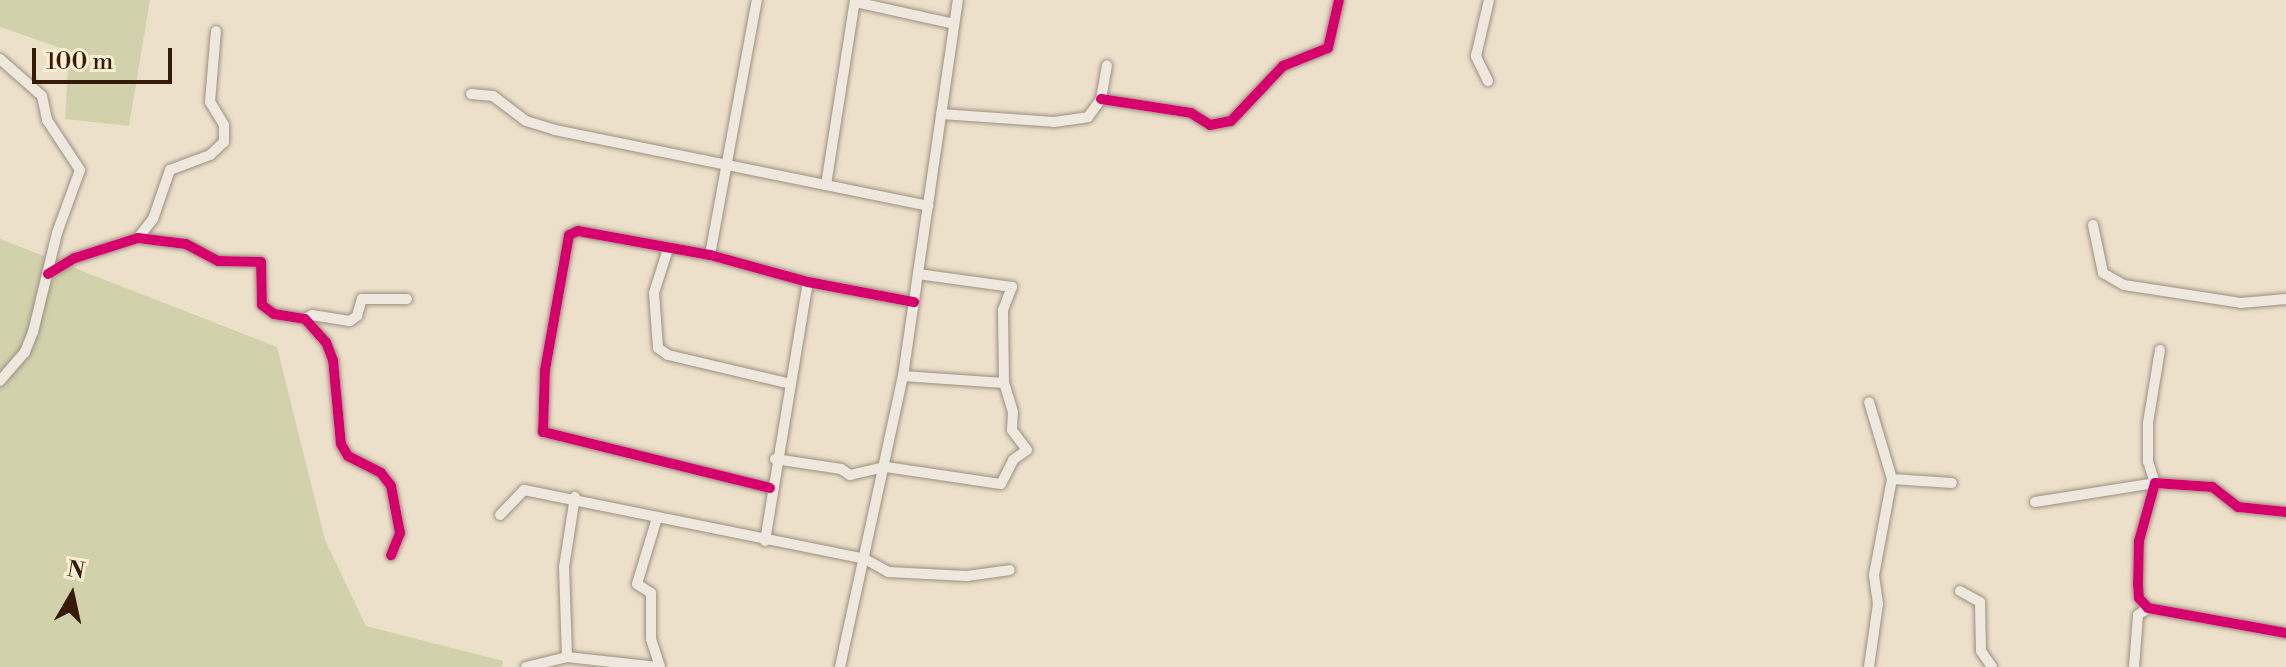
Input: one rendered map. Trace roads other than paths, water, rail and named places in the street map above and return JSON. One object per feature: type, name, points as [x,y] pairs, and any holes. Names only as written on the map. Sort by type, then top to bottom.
[{"type":"street","points":[[710,255],[757,0]]},
{"type":"street","points":[[840,667],[886,467],[903,376],[958,0]]},
{"type":"street","points":[[1101,99],[1191,113],[1210,125],[1231,121],[1283,66],[1328,48],[1339,0]]},
{"type":"street","points":[[1488,81],[1476,56],[1489,0]]},
{"type":"street","points":[[826,185],[855,1],[954,24]]},
{"type":"street","points":[[138,238],[153,219],[156,197],[170,170],[210,155],[227,135],[210,102],[216,31]]},
{"type":"street","points":[[0,59],[42,96],[47,120],[80,170],[25,352],[0,381]]},
{"type":"street","points":[[941,114],[1054,122],[1088,117],[1101,99],[1107,66]]},
{"type":"street","points":[[471,94],[493,96],[526,121],[555,130],[928,206]]},
{"type":"street","points":[[2093,225],[2103,273],[2124,285],[2241,303],[2286,299]]},
{"type":"street","points":[[770,488],[543,432],[545,370],[569,235],[578,231],[710,255],[808,282],[914,302]]},
{"type":"street","points":[[48,274],[75,258],[138,238],[186,244],[218,261],[257,260],[263,266],[262,305],[274,314],[305,319],[326,342],[333,360],[341,444],[348,456],[381,473],[391,486],[400,533],[391,555]]},
{"type":"street","points":[[668,249],[654,293],[658,348],[791,384]]},
{"type":"street","points":[[775,459],[841,469],[850,475],[886,467],[1001,484],[1013,460],[1027,450],[1012,430],[1013,412],[1004,383],[1003,310],[1012,287],[918,274]]},
{"type":"street","points":[[765,541],[770,488],[808,282]]},
{"type":"street","points":[[305,319],[312,315],[350,321],[357,316],[362,299],[407,299]]},
{"type":"street","points":[[2160,350],[2148,423],[2148,462],[2155,483],[2139,541],[2139,598],[2148,608],[2286,633]]},
{"type":"street","points":[[903,376],[1004,383]]},
{"type":"street","points":[[1869,402],[1892,479],[1874,575],[1878,604],[1869,667]]},
{"type":"street","points":[[1892,479],[1952,483]]},
{"type":"street","points":[[2035,502],[2155,483],[2212,487],[2238,507],[2286,512]]},
{"type":"street","points":[[500,515],[524,490],[575,497],[657,518],[865,559],[888,572],[967,576],[1010,570]]},
{"type":"street","points":[[567,657],[564,567],[575,497]]},
{"type":"street","points":[[526,667],[567,657],[658,667],[651,639],[651,593],[637,584],[657,518]]},
{"type":"street","points":[[1960,591],[1980,602],[1981,651],[1992,667]]},
{"type":"street","points":[[2134,667],[2138,615],[2148,608]]}]
